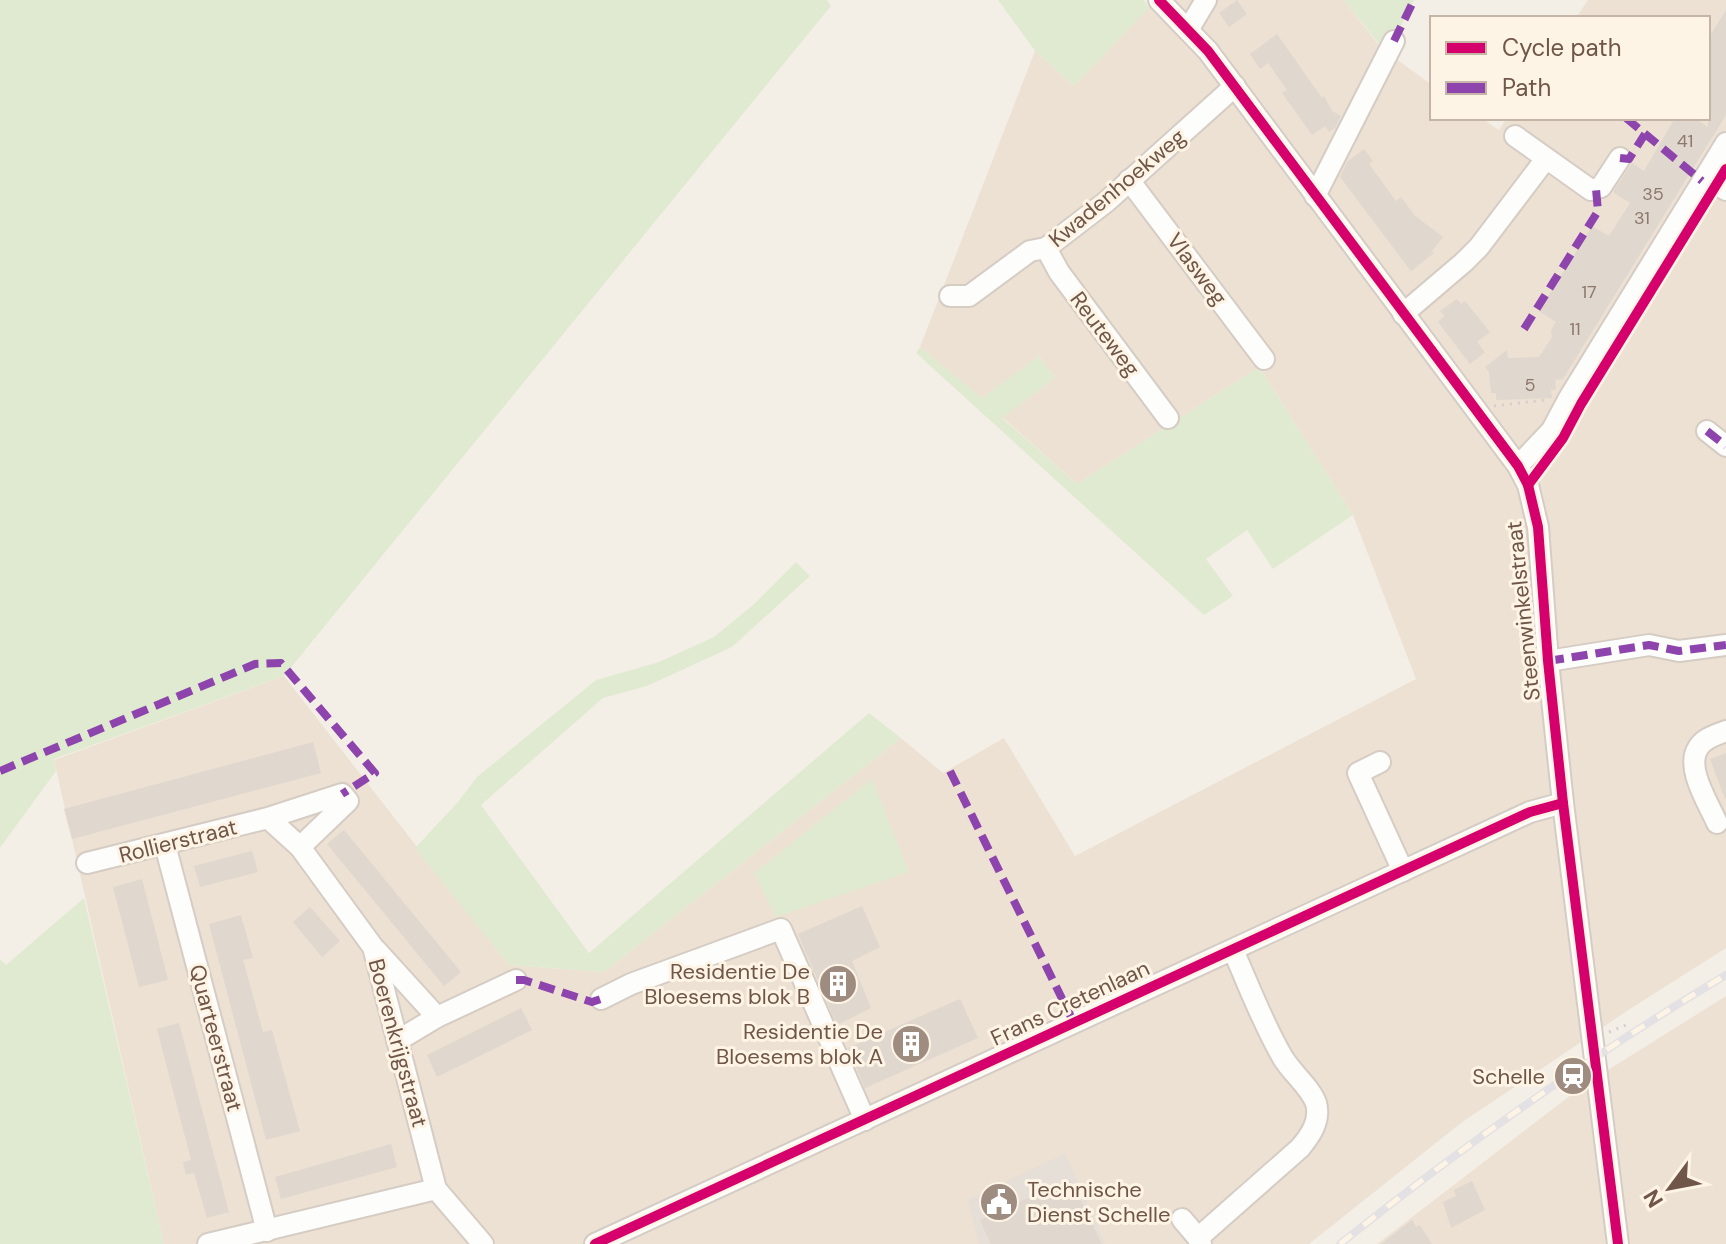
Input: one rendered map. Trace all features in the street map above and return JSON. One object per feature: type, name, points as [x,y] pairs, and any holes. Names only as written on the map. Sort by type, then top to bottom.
[{"type":"street","name":"Steenwinkelstraat","points":[[1159,0],[1208,51],[1235,86],[1518,466],[1528,485],[1538,527],[1563,803],[1618,1244]]},
{"type":"street","points":[[1188,30],[1206,0]]},
{"type":"street","points":[[1315,196],[1394,41]]},
{"type":"street","name":"Kwadenhoekweg","points":[[950,296],[969,296],[1030,251],[1046,248],[1106,202],[1235,86]]},
{"type":"street","points":[[1515,136],[1591,190],[1601,187],[1620,158]]},
{"type":"street","points":[[1518,466],[1552,430],[1726,143]]},
{"type":"street","points":[[1403,314],[1479,247],[1545,160]]},
{"type":"street","points":[[1705,177],[1726,190]]},
{"type":"street","name":"Vlasweg","points":[[1129,180],[1264,359]]},
{"type":"street","name":"Reuteweg","points":[[1046,248],[1059,272],[1168,418]]},
{"type":"street","points":[[1707,431],[1726,446]]},
{"type":"street","points":[[1548,661],[1649,645],[1679,651],[1726,645]]},
{"type":"street","points":[[1717,823],[1695,771],[1694,758],[1705,741],[1726,731]]},
{"type":"street","points":[[1380,762],[1358,773],[1403,871]]},
{"type":"street","name":"Rollierstraat","points":[[87,863],[268,818],[342,794],[348,801],[300,847]]},
{"type":"street","name":"Frans Cretenlaan","points":[[595,1244],[1530,812],[1563,803]]},
{"type":"street","name":"Boerenkrijgstraat","points":[[268,818],[300,847],[373,947],[436,1189],[483,1244]]},
{"type":"street","name":"Quarteerstraat","points":[[165,845],[267,1231]]},
{"type":"street","points":[[601,999],[631,984],[781,929],[865,1120]]},
{"type":"street","points":[[373,947],[437,1017]]},
{"type":"street","points":[[1182,1219],[1199,1241],[1300,1148],[1312,1132],[1317,1115],[1316,1103],[1279,1051],[1233,950]]},
{"type":"street","points":[[397,1041],[437,1017],[516,980]]},
{"type":"street","points":[[208,1244],[436,1189]]},
{"type":"path","points":[[1475,408],[1569,398]]},
{"type":"path","points":[[1594,1037],[1631,1023]]},
{"type":"shaded area","points":[[1156,0],[1344,0],[1381,48],[1430,84],[1430,120],[1484,120],[1499,130],[1506,120],[1710,120],[1710,16],[1577,16],[1588,0],[1726,0],[1726,948],[1461,1123],[1309,1244],[164,1244],[54,760],[284,676],[509,965],[604,972],[901,738],[943,773],[1004,738],[1075,856],[1416,679],[1353,515],[1259,367],[1077,484],[1002,417],[1055,378],[1039,356],[982,399],[920,347],[1035,51],[1074,86]]},
{"type":"shaded area","points":[[1726,996],[1726,1244],[1377,1244],[1584,1085]]},
{"type":"shaded area","name":"Technische Dienst Schelle","points":[[1065,1153],[1105,1244],[979,1244],[968,1200]]},
{"type":"green space","points":[[0,0],[827,0],[831,6],[284,676],[54,759],[56,771],[0,848]]},
{"type":"green space","points":[[998,0],[1144,0],[1149,8],[1074,86],[1035,51]]},
{"type":"green space","points":[[1344,0],[1414,0],[1387,54]]},
{"type":"green space","points":[[920,347],[982,398],[1039,356],[1055,378],[1002,418],[1077,484],[1259,367],[1353,515],[1273,569],[1247,530],[1206,559],[1233,596],[1204,615],[916,353]]},
{"type":"green space","points":[[796,562],[810,576],[732,647],[647,686],[603,698],[481,805],[589,953],[869,713],[901,738],[604,972],[509,965],[415,848],[477,777],[596,680],[659,662],[714,637],[753,605]]},
{"type":"green space","points":[[872,779],[909,872],[776,917],[754,873]]},
{"type":"green space","points":[[84,898],[164,1244],[0,1244],[0,959],[6,965]]},
{"type":"building","points":[[1237,0],[1247,14],[1229,27],[1219,13]]},
{"type":"building","points":[[1726,10],[1726,115],[1563,379],[1555,380],[1556,390],[1551,390],[1552,398],[1496,400],[1496,393],[1491,393],[1489,372],[1485,367],[1507,350],[1508,358],[1539,357],[1552,337],[1551,330],[1556,322],[1539,311],[1592,226],[1609,236],[1630,203],[1613,192],[1632,163],[1644,171],[1674,120],[1697,120],[1708,127],[1710,36]]},
{"type":"building","points":[[1277,34],[1332,111],[1341,116],[1329,132],[1325,126],[1312,135],[1282,93],[1287,90],[1268,63],[1260,69],[1250,54]]},
{"type":"building","points":[[1364,149],[1373,161],[1369,164],[1396,201],[1401,197],[1414,215],[1443,237],[1432,251],[1434,253],[1411,271],[1340,177],[1347,162]]},
{"type":"building","points":[[1457,299],[1461,304],[1465,301],[1490,332],[1477,342],[1485,352],[1470,364],[1438,322],[1445,316],[1440,311]]},
{"type":"building","points":[[313,742],[321,773],[72,839],[64,809]]},
{"type":"building","points":[[1726,753],[1726,798],[1725,799],[1710,759]]},
{"type":"building","points":[[344,830],[461,972],[444,986],[327,844]]},
{"type":"building","points":[[252,851],[258,872],[200,887],[194,866]]},
{"type":"building","points":[[142,879],[168,980],[139,987],[113,887]]},
{"type":"building","name":"Residentie De Bloesems blok B","points":[[862,906],[880,947],[852,961],[871,1008],[837,1025],[798,934]]},
{"type":"building","points":[[310,907],[340,941],[322,957],[293,922]]},
{"type":"building","points":[[241,915],[253,958],[243,960],[263,1032],[272,1030],[300,1131],[266,1140],[209,924]]},
{"type":"building","name":"Residentie De Bloesems blok A","points":[[960,999],[978,1038],[865,1088],[848,1048]]},
{"type":"building","points":[[521,1008],[532,1030],[437,1077],[427,1055]]},
{"type":"building","points":[[179,1023],[229,1212],[207,1218],[194,1173],[186,1175],[183,1162],[191,1160],[157,1029]]},
{"type":"building","points":[[391,1144],[397,1167],[281,1199],[275,1177]]},
{"type":"building","name":"Technische Dienst Schelle","points":[[1070,1179],[1102,1244],[991,1244],[980,1220]]},
{"type":"building","points":[[1472,1181],[1485,1210],[1451,1228],[1443,1202],[1456,1196],[1454,1190]]},
{"type":"building","points":[[1412,1220],[1416,1227],[1420,1225],[1432,1244],[1381,1244]]},
{"type":"railway","points":[[1340,1244],[1528,1103],[1726,975]]},
{"type":"marked path","points":[[1394,41],[1414,0]]},
{"type":"marked path","points":[[1628,120],[1702,181]]},
{"type":"marked path","points":[[1620,158],[1629,159],[1645,134]]},
{"type":"marked path","points":[[1524,329],[1598,211],[1596,189]]},
{"type":"marked path","points":[[1707,431],[1726,446]]},
{"type":"marked path","points":[[1548,661],[1649,645],[1679,651],[1726,645]]},
{"type":"marked path","points":[[0,771],[255,664],[281,663],[375,773],[342,794]]},
{"type":"marked path","points":[[950,771],[1074,1023]]},
{"type":"marked path","points":[[516,980],[592,1002],[601,999]]},
{"type":"cycle path","points":[[1159,0],[1208,51],[1518,466],[1528,485],[1538,527],[1563,803],[1618,1244]]},
{"type":"cycle path","points":[[1528,485],[1563,438],[1726,169]]},
{"type":"cycle path","points":[[595,1244],[1530,812],[1563,803]]},
{"type":"place","name":"Residentie De Bloesems blok B","points":[[838,984]]},
{"type":"place","name":"Residentie De Bloesems blok A","points":[[911,1044]]},
{"type":"place","name":"Schelle","points":[[1573,1076]]},
{"type":"place","name":"Technische Dienst Schelle","points":[[999,1202]]}]
